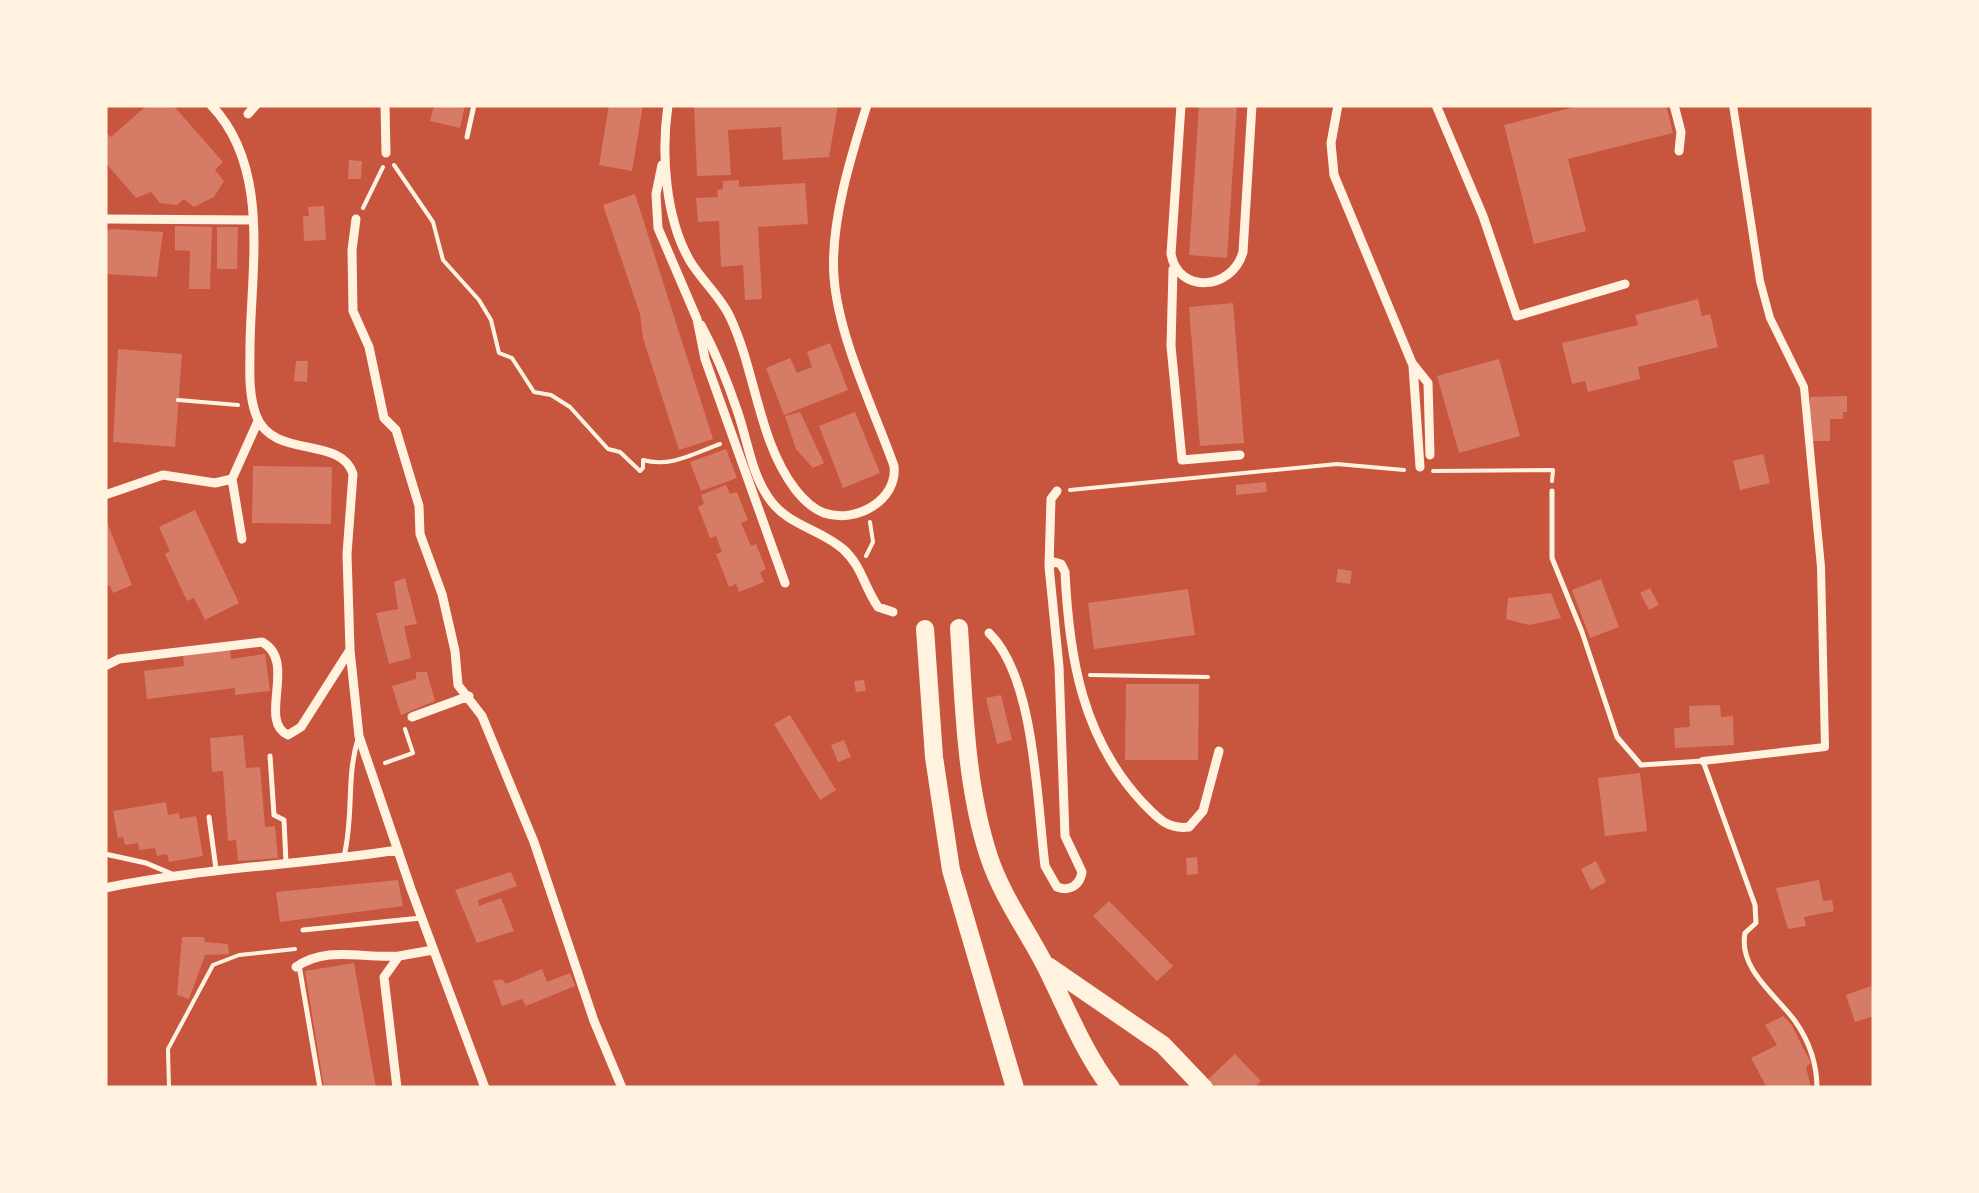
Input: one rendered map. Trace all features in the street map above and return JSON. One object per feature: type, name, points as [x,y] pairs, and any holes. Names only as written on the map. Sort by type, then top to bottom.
[{"type":"highway","points":[[959,628],[967,756],[989,857],[1022,930],[1044,962],[1097,1069],[1111,1088]]},
{"type":"highway","points":[[925,629],[934,756],[951,870],[1015,1088]]},
{"type":"highway","points":[[1044,962],[1163,1045],[1204,1088]]},
{"type":"street","points":[[211,105],[224,119],[239,149],[252,197],[253,406],[268,433],[286,442],[340,456],[350,463],[353,474],[347,537],[350,650],[359,736],[485,1088]]},
{"type":"street","points":[[248,114],[256,105]]},
{"type":"street","points":[[385,105],[386,153]]},
{"type":"street","points":[[668,105],[656,194],[658,228],[721,366],[757,475],[770,500],[790,520],[839,546],[860,569],[874,602],[882,610],[893,612]]},
{"type":"street","points":[[663,158],[684,249],[730,317],[783,470],[798,492],[819,510],[837,515],[855,513],[884,498],[895,479],[894,466],[840,315],[834,275],[833,258],[849,163],[867,105]]},
{"type":"street","points":[[1181,105],[1170,254],[1174,269],[1171,346],[1182,460],[1240,455]]},
{"type":"street","points":[[1174,269],[1190,279],[1205,282],[1224,280],[1240,264],[1252,105]]},
{"type":"street","points":[[1338,105],[1330,143],[1334,175],[1412,363],[1428,383],[1430,455]]},
{"type":"street","points":[[1436,105],[1483,216],[1518,316],[1625,284]]},
{"type":"street","points":[[1674,105],[1681,132],[1678,151]]},
{"type":"street","points":[[1702,762],[1825,747],[1821,568],[1804,387],[1770,318],[1760,282],[1732,105]]},
{"type":"street","points":[[105,219],[252,220]]},
{"type":"street","points":[[356,220],[352,250],[353,311],[369,347],[384,418],[396,430],[419,506],[420,534],[446,613],[458,685],[482,716],[534,842],[594,1021],[622,1088]]},
{"type":"street","points":[[697,318],[705,360],[785,584]]},
{"type":"street","points":[[1412,363],[1416,469]]},
{"type":"street","points":[[242,539],[232,479],[258,420]]},
{"type":"street","points":[[105,494],[163,475],[214,483],[232,479]]},
{"type":"street","points":[[989,633],[1010,661],[1022,696],[1047,873],[1057,887],[1073,888],[1082,872],[1065,836],[1058,667],[1049,566],[1051,499],[1058,491]]},
{"type":"street","points":[[1049,566],[1054,562],[1061,564],[1065,572],[1075,675],[1097,736],[1119,776],[1168,825],[1188,827],[1200,816],[1218,751]]},
{"type":"street","points":[[105,666],[119,659],[262,642],[273,653],[278,675],[275,724],[288,735],[300,727],[350,650]]},
{"type":"street","points":[[412,717],[469,696]]},
{"type":"street","points":[[105,888],[172,874],[286,866],[398,850]]},
{"type":"street","points":[[298,966],[318,956],[399,956],[433,950]]},
{"type":"street","points":[[397,1088],[383,984],[386,972],[399,956]]},
{"type":"lane","points":[[467,137],[474,105]]},
{"type":"lane","points":[[1552,490],[1552,558],[1582,632],[1617,738],[1640,765],[1702,762],[1755,904],[1756,923],[1745,933],[1744,944],[1768,991],[1796,1022],[1818,1065],[1817,1088]]},
{"type":"lane","points":[[344,858],[350,826],[353,757],[359,736]]},
{"type":"lane","points":[[270,756],[274,814],[284,820],[286,866]]},
{"type":"lane","points":[[209,817],[216,871]]},
{"type":"lane","points":[[105,854],[146,862],[172,874]]},
{"type":"lane","points":[[303,930],[422,918]]},
{"type":"lane","points":[[298,966],[320,1088]]},
{"type":"path","points":[[356,220],[382,171],[386,153]]},
{"type":"path","points":[[386,153],[433,222],[442,260],[491,320],[499,353],[512,358],[534,392],[551,395],[570,407],[608,449],[620,452],[640,471],[644,468],[643,460],[658,464],[674,462],[732,439]]},
{"type":"path","points":[[178,400],[253,406]]},
{"type":"path","points":[[1058,491],[1337,464],[1416,469]]},
{"type":"path","points":[[1433,471],[1553,470],[1552,490]]},
{"type":"path","points":[[855,513],[869,516],[873,542],[860,569]]},
{"type":"path","points":[[1075,675],[1208,677]]},
{"type":"path","points":[[368,768],[413,753],[402,720],[412,717]]},
{"type":"path","points":[[170,1088],[168,1049],[213,965],[239,955],[288,948],[318,956]]},
{"type":"building","points":[[147,105],[173,105],[223,162],[215,170],[224,181],[214,197],[194,207],[184,199],[177,205],[160,203],[151,192],[136,198],[105,162],[105,132],[111,137]]},
{"type":"building","points":[[434,105],[465,105],[460,128],[430,121]]},
{"type":"building","points":[[609,105],[643,105],[632,171],[599,165]]},
{"type":"building","points":[[694,105],[838,105],[829,157],[783,160],[781,127],[728,130],[731,175],[697,176]]},
{"type":"building","points":[[1199,105],[1237,105],[1227,258],[1189,255]]},
{"type":"building","points":[[1582,105],[1666,105],[1673,133],[1568,159],[1586,231],[1534,244],[1504,125]]},
{"type":"building","points":[[349,160],[362,161],[361,179],[348,179]]},
{"type":"building","points":[[739,180],[739,187],[805,183],[808,224],[758,227],[762,299],[745,300],[743,265],[721,267],[719,221],[698,222],[696,198],[718,197],[717,190],[723,189],[723,181]]},
{"type":"building","points":[[635,194],[713,439],[679,450],[643,338],[640,314],[603,205]]},
{"type":"building","points":[[324,206],[326,240],[304,241],[303,216],[309,216],[308,207]]},
{"type":"building","points":[[175,226],[212,227],[210,289],[189,289],[190,251],[175,250]]},
{"type":"building","points":[[217,227],[238,227],[237,269],[217,269]]},
{"type":"building","points":[[105,231],[163,232],[157,277],[105,274]]},
{"type":"building","points":[[1698,299],[1702,316],[1710,314],[1718,347],[1638,367],[1640,379],[1588,392],[1585,381],[1572,384],[1562,343],[1638,325],[1635,315]]},
{"type":"building","points":[[1233,303],[1244,443],[1200,446],[1189,307]]},
{"type":"building","points":[[830,343],[848,390],[784,415],[766,368],[790,358],[797,373],[812,367],[807,352]]},
{"type":"building","points":[[118,349],[182,354],[175,447],[113,442]]},
{"type":"building","points":[[1499,359],[1520,436],[1459,453],[1437,376]]},
{"type":"building","points":[[296,361],[308,361],[307,382],[294,381]]},
{"type":"building","points":[[1847,396],[1843,419],[1830,419],[1830,441],[1810,441],[1810,397]]},
{"type":"building","points":[[800,412],[824,463],[813,468],[796,449],[785,416]]},
{"type":"building","points":[[855,412],[880,473],[843,488],[819,426]]},
{"type":"building","points":[[726,449],[737,478],[701,491],[690,462]]},
{"type":"building","points":[[1763,454],[1770,483],[1740,490],[1733,461]]},
{"type":"building","points":[[253,466],[332,467],[331,524],[252,523]]},
{"type":"building","points":[[1266,482],[1267,492],[1236,495],[1236,485]]},
{"type":"building","points":[[726,485],[730,494],[737,492],[748,520],[741,523],[751,546],[756,544],[766,569],[760,572],[764,582],[739,592],[736,584],[729,587],[716,554],[722,552],[716,536],[710,538],[698,507],[704,504],[701,495]]},
{"type":"building","points":[[195,510],[239,603],[205,620],[194,598],[187,601],[165,554],[170,551],[159,527]]},
{"type":"building","points":[[105,517],[132,585],[113,593],[110,585],[105,587]]},
{"type":"building","points":[[1338,569],[1352,571],[1350,584],[1336,582]]},
{"type":"building","points":[[405,578],[417,624],[404,626],[411,658],[389,664],[376,613],[398,609],[394,582]]},
{"type":"building","points":[[1601,579],[1619,627],[1590,638],[1572,590]]},
{"type":"building","points":[[1650,588],[1659,605],[1649,610],[1640,593]]},
{"type":"building","points":[[1188,589],[1195,635],[1094,649],[1088,603]]},
{"type":"building","points":[[1551,593],[1561,618],[1529,625],[1506,619],[1508,598]]},
{"type":"building","points":[[230,650],[231,659],[265,654],[270,691],[235,695],[235,688],[147,699],[144,671],[184,666],[183,656]]},
{"type":"building","points":[[416,672],[427,672],[435,701],[401,715],[392,686],[416,679]]},
{"type":"building","points":[[864,680],[866,691],[856,692],[854,681]]},
{"type":"building","points":[[1126,684],[1199,684],[1198,760],[1125,760]]},
{"type":"building","points":[[1001,695],[1012,740],[997,744],[986,698]]},
{"type":"building","points":[[1720,705],[1721,717],[1733,716],[1734,745],[1675,748],[1674,728],[1690,727],[1689,706]]},
{"type":"building","points":[[790,715],[836,790],[820,800],[774,724]]},
{"type":"building","points":[[243,735],[246,768],[260,767],[265,827],[275,826],[278,858],[238,861],[236,840],[228,841],[223,771],[212,772],[210,738]]},
{"type":"building","points":[[844,740],[851,757],[838,762],[831,745]]},
{"type":"building","points":[[1640,773],[1647,831],[1605,836],[1598,778]]},
{"type":"building","points":[[166,802],[168,815],[179,813],[180,819],[196,816],[203,856],[169,862],[167,854],[157,856],[155,848],[139,850],[138,843],[125,845],[123,837],[118,838],[113,811]]},
{"type":"building","points":[[1197,857],[1198,874],[1187,875],[1186,858]]},
{"type":"building","points":[[1596,861],[1606,882],[1591,890],[1581,869]]},
{"type":"building","points":[[511,872],[517,886],[478,900],[479,906],[501,898],[514,931],[477,943],[455,890]]},
{"type":"building","points":[[398,880],[403,906],[280,922],[276,892]]},
{"type":"building","points":[[1819,880],[1823,901],[1832,900],[1834,911],[1804,917],[1806,926],[1788,929],[1776,888]]},
{"type":"building","points":[[1109,901],[1173,966],[1157,981],[1093,916]]},
{"type":"building","points":[[182,937],[204,937],[205,942],[228,944],[229,954],[205,955],[189,999],[177,995]]},
{"type":"building","points":[[354,963],[376,1088],[324,1088],[305,971]]},
{"type":"building","points":[[542,969],[547,982],[570,973],[575,986],[526,1006],[522,999],[502,1006],[493,981],[502,979],[506,984]]},
{"type":"building","points":[[1871,986],[1874,1016],[1855,1022],[1846,995]]},
{"type":"building","points":[[1783,1016],[1811,1063],[1806,1067],[1811,1088],[1767,1088],[1751,1058],[1777,1045],[1765,1025]]},
{"type":"building","points":[[1235,1054],[1261,1081],[1254,1088],[1199,1088]]}]
